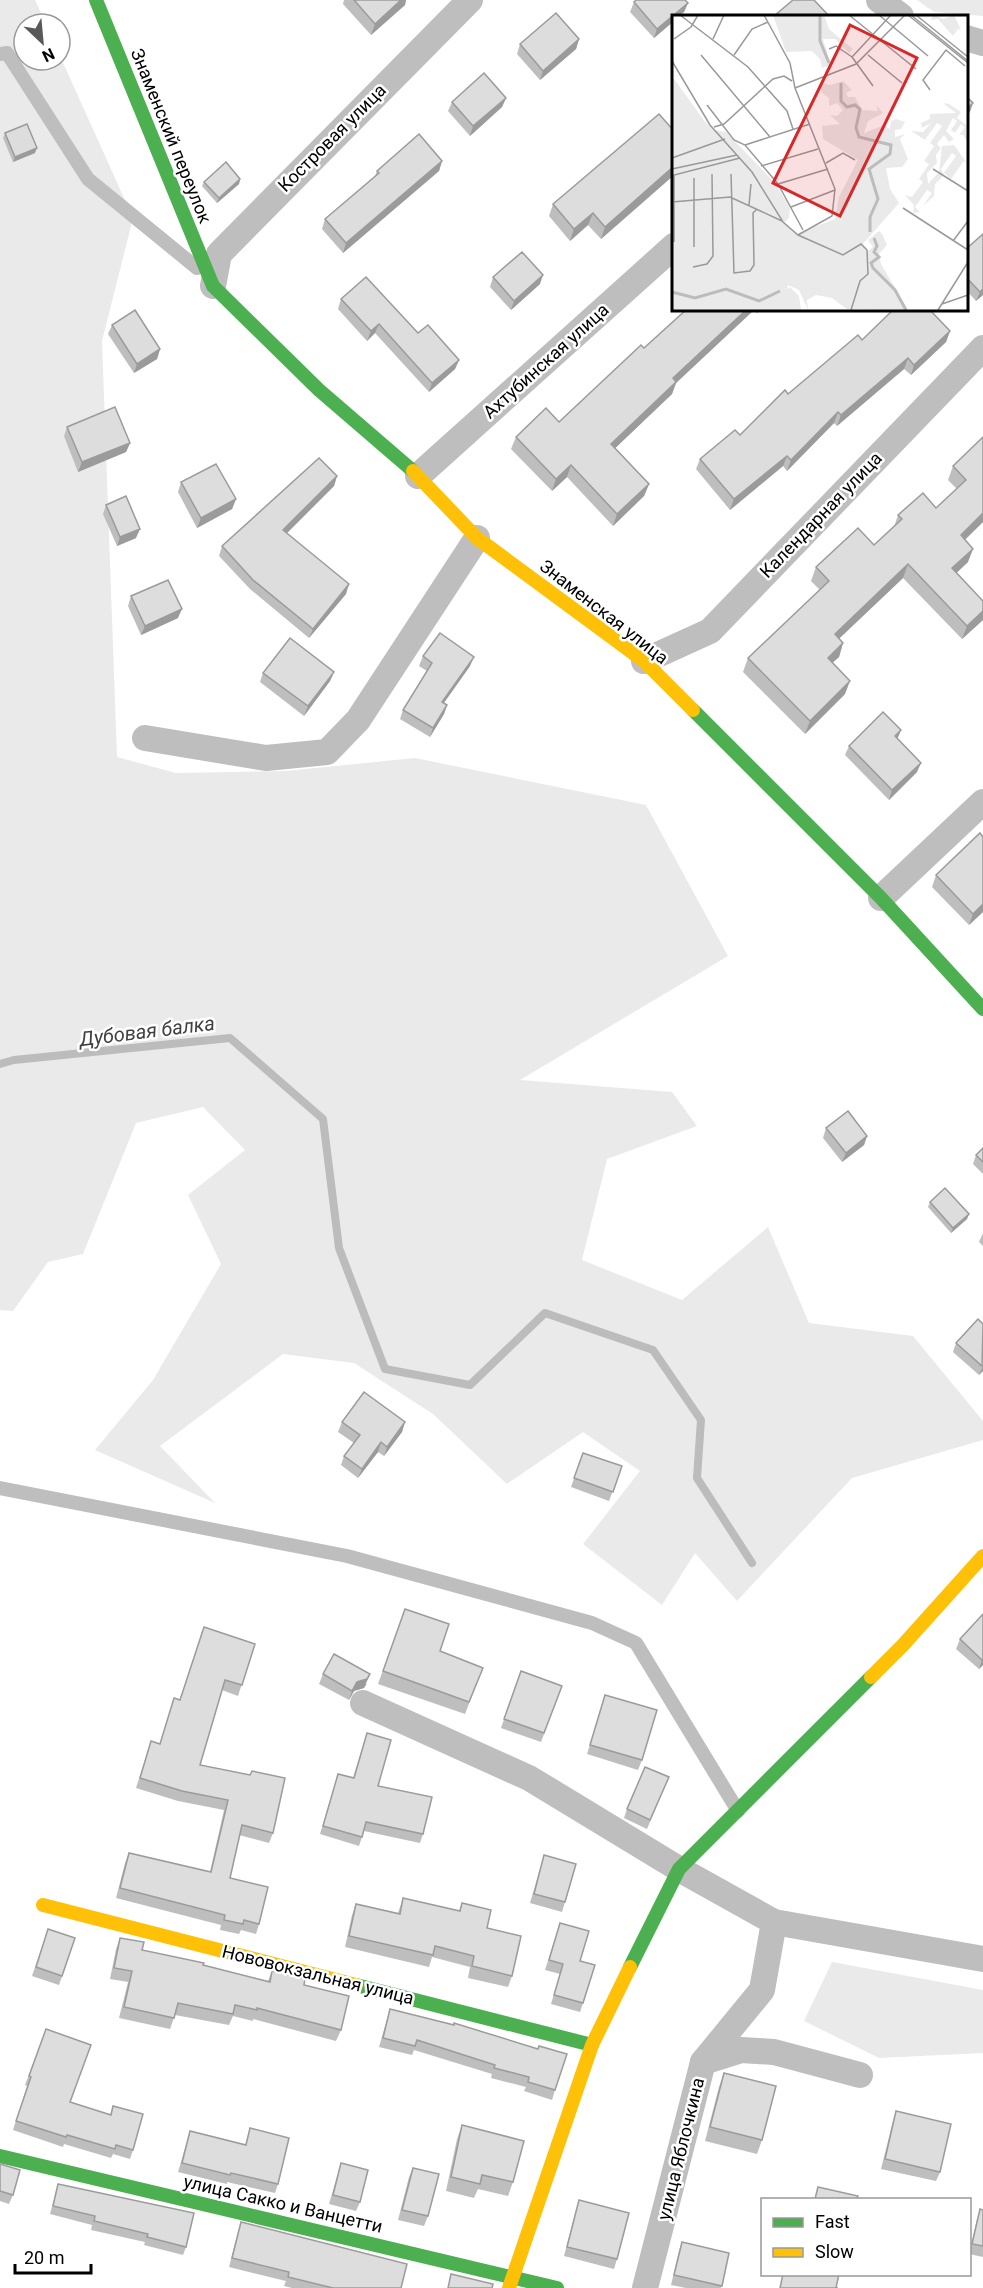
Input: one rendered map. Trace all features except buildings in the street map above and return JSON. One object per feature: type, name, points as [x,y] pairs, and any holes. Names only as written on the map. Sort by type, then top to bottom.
[{"type":"street","name":"Знаменский переулок","points":[[96,0],[212,282]]},
{"type":"street","name":"Костровая улица","points":[[212,282],[219,254],[470,0]]},
{"type":"street","points":[[879,0],[900,15]]},
{"type":"street","points":[[968,39],[983,43]]},
{"type":"street","name":"Ахтубинская улица","points":[[418,476],[672,248]]},
{"type":"street","name":"Знаменская улица","points":[[212,282],[319,390],[418,476],[477,538],[644,661],[881,898],[983,1009]]},
{"type":"street","name":"Календарная улица","points":[[644,661],[710,631],[983,348]]},
{"type":"street","points":[[145,738],[266,758],[327,752],[358,720],[477,538]]},
{"type":"street","points":[[881,898],[983,802]]},
{"type":"street","points":[[510,2282],[592,2046],[679,1869],[903,1645],[983,1556]]},
{"type":"street","points":[[363,1703],[529,1778],[679,1869],[774,1922],[983,1959]]},
{"type":"street","name":"Нововокзальная улица","points":[[43,1905],[592,2046]]},
{"type":"street","name":"улица Яблочкина","points":[[645,2288],[703,2062],[762,1990],[774,1922]]},
{"type":"street","points":[[703,2062],[741,2050],[774,2052],[860,2075]]},
{"type":"street","name":"улица Сакко и Ванцетти","points":[[0,2156],[510,2282],[557,2288]]},
{"type":"lane","points":[[0,54],[7,53],[88,179],[212,282]]},
{"type":"lane","points":[[0,1488],[347,1556],[592,1623],[636,1643],[738,1811]]},
{"type":"shaded area","points":[[0,0],[35,0],[40,12],[12,12],[12,72],[67,72],[133,218],[102,341],[117,757],[176,773],[286,771],[415,758],[646,805],[728,956],[520,1080],[672,1092],[697,1126],[607,1159],[582,1260],[682,1300],[768,1227],[809,1323],[913,1336],[983,1421],[983,1440],[852,1478],[737,1601],[695,1553],[662,1605],[583,1544],[640,1471],[583,1432],[507,1484],[433,1414],[354,1363],[283,1354],[160,1446],[215,1503],[95,1450],[153,1380],[221,1264],[188,1195],[245,1150],[203,1107],[136,1123],[83,1254],[48,1262],[13,1311],[0,1310]]},
{"type":"shaded area","points":[[917,0],[983,0],[983,16],[934,12]]},
{"type":"shaded area","points":[[832,1962],[983,1990],[983,2053],[879,2058],[804,2021]]},
{"type":"waterway","name":"Дубовая балка","points":[[0,1064],[14,1060],[230,1038],[323,1119],[339,1248],[385,1369],[470,1385],[545,1313],[653,1350],[701,1420],[697,1478],[752,1563]]},
{"type":"traffic: fast","points":[[96,0],[213,286],[319,390],[413,471]]},
{"type":"traffic: fast","points":[[693,710],[881,898],[983,1009]]},
{"type":"traffic: fast","points":[[630,1967],[679,1869],[871,1677]]},
{"type":"traffic: fast","points":[[356,1985],[592,2045]]},
{"type":"traffic: fast","points":[[0,2156],[557,2288]]},
{"type":"traffic: slow","points":[[413,471],[477,538],[644,661],[693,710]]},
{"type":"traffic: slow","points":[[871,1677],[983,1556]]},
{"type":"traffic: slow","points":[[43,1905],[356,1985]]},
{"type":"traffic: slow","points":[[509,2288],[592,2045],[630,1967]]}]
